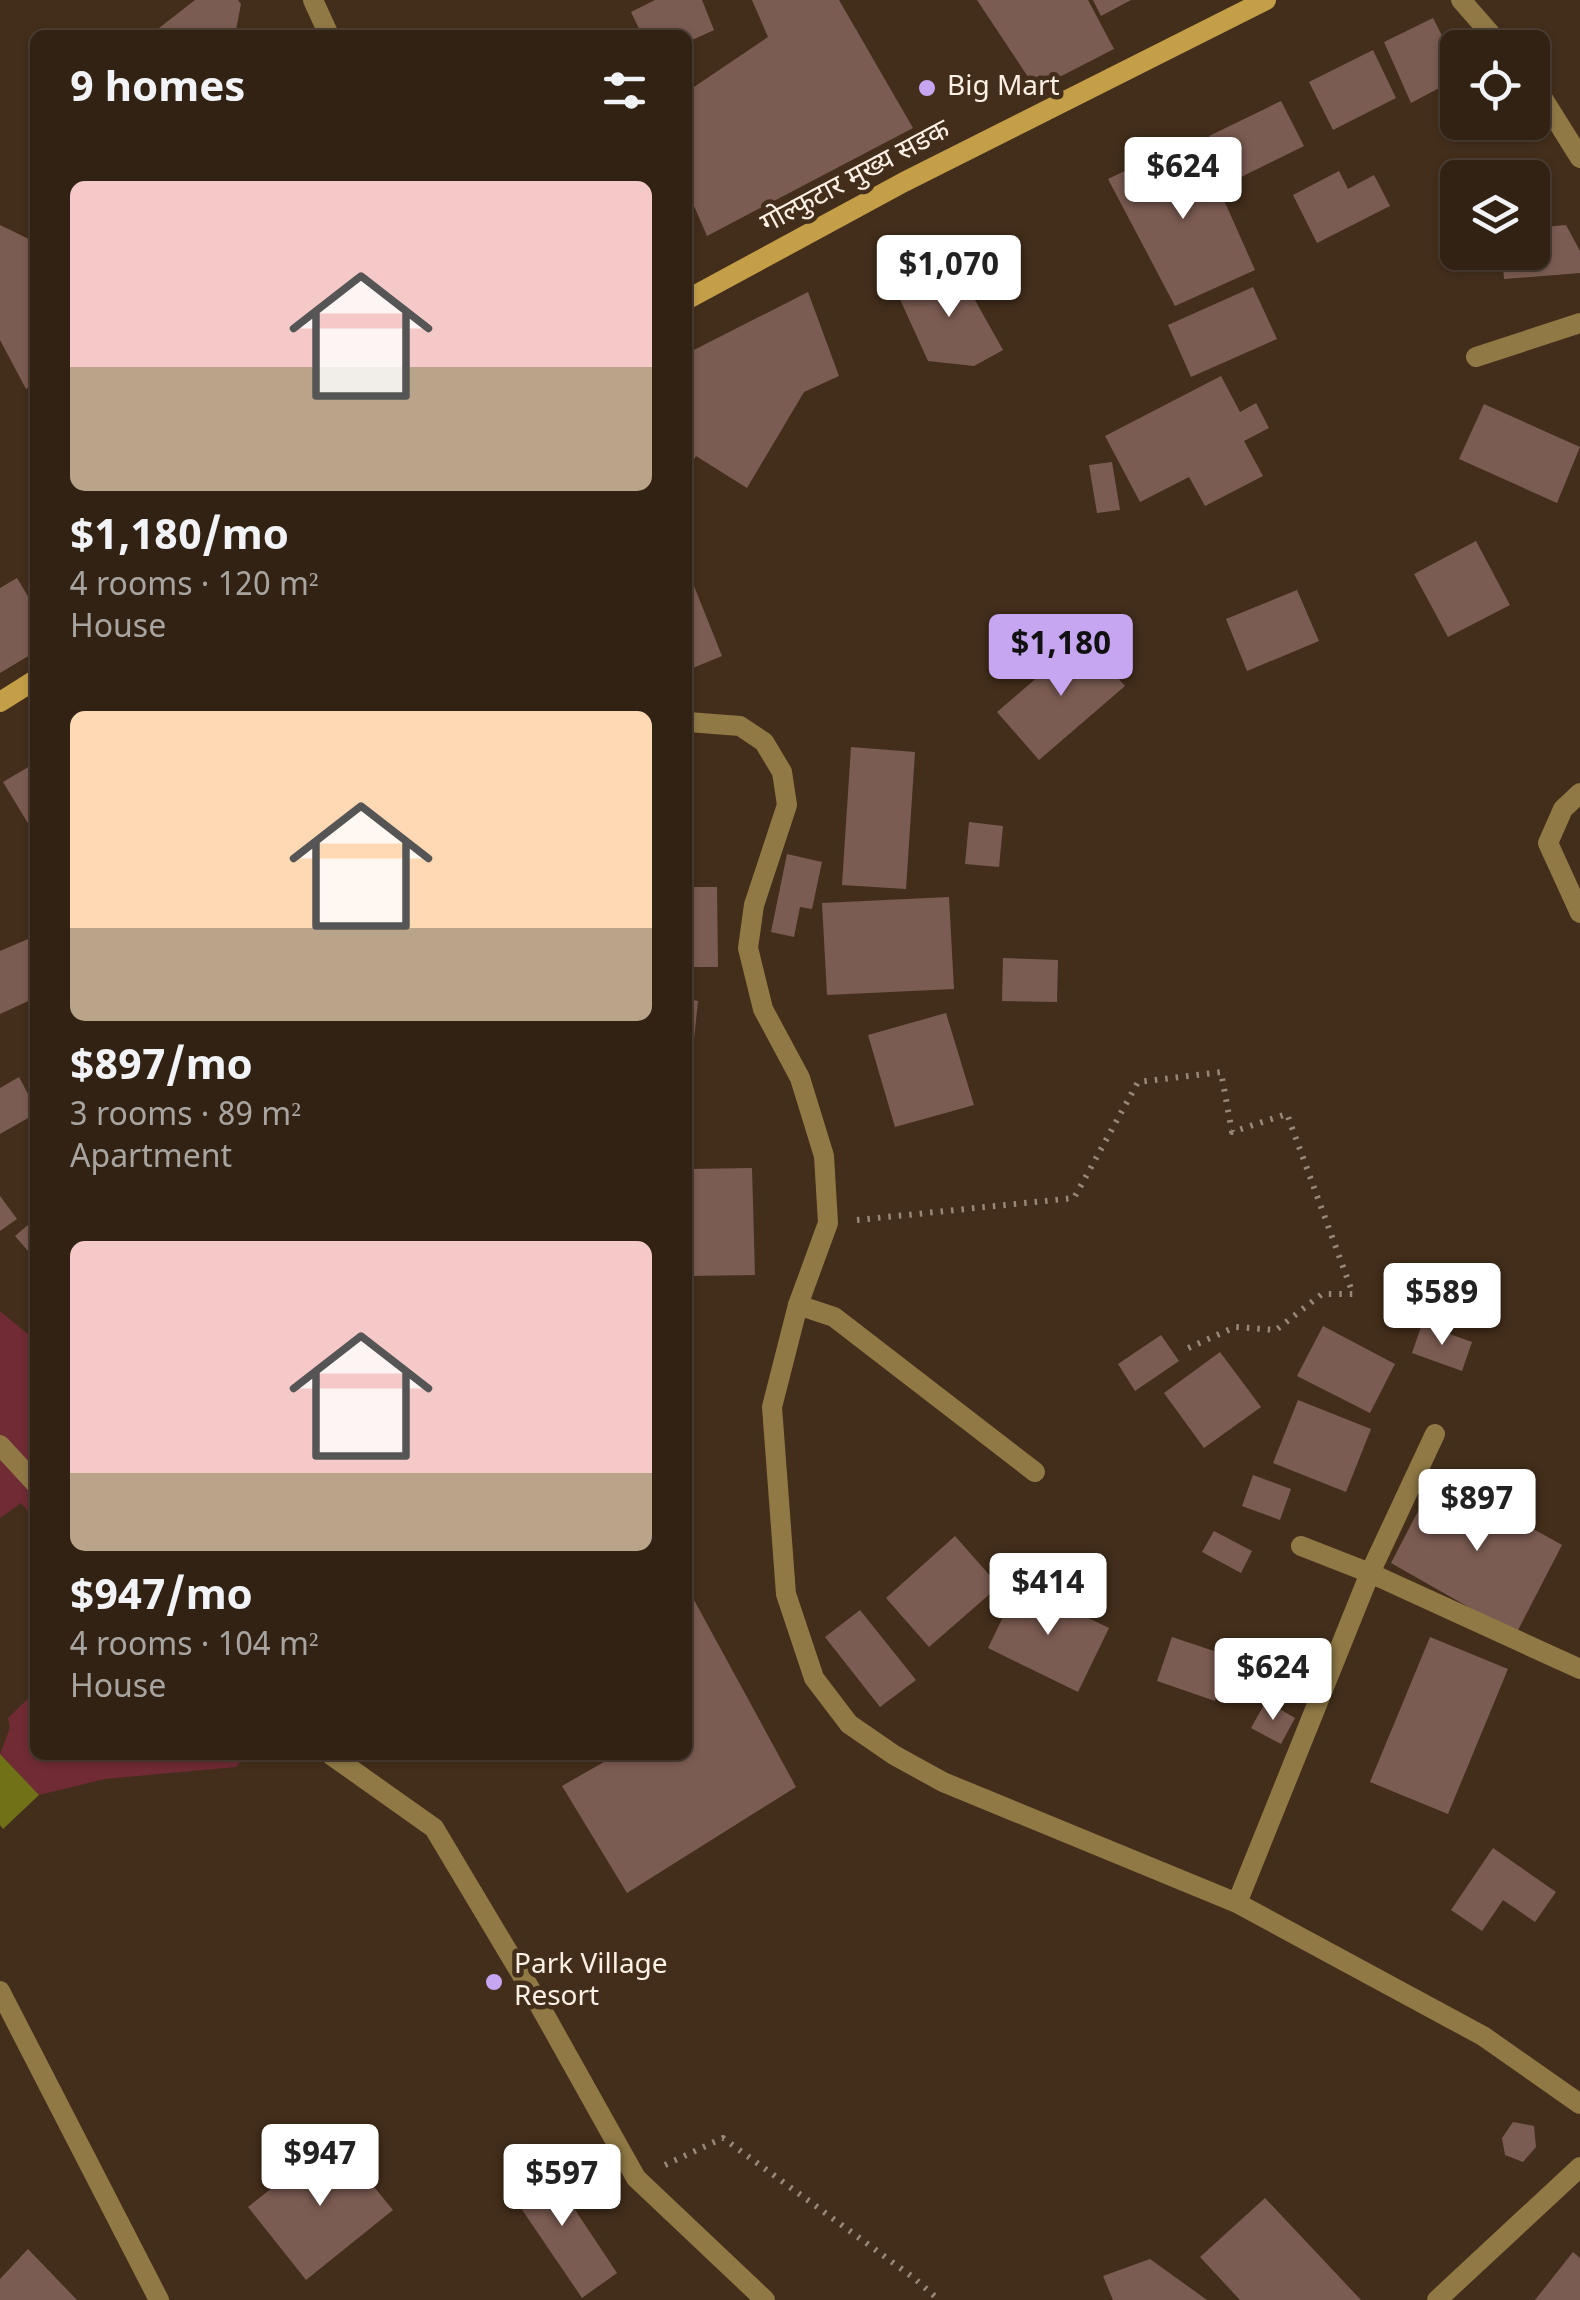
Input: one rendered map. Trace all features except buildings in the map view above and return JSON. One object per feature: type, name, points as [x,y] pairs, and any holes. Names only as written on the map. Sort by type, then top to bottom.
[{"type":"main road","name":"गोल्फुटार मुख्य सडक","points":[[692,297],[904,182],[1266,0]]},
{"type":"main road","points":[[0,702],[30,683]]},
{"type":"street","points":[[313,0],[328,30]]},
{"type":"street","points":[[1461,0],[1487,30]]},
{"type":"street","points":[[1550,110],[1580,158]]},
{"type":"street","points":[[1476,357],[1580,323]]},
{"type":"street","points":[[692,722],[740,726],[764,742],[782,772],[786,805],[754,905],[748,948],[763,1009],[800,1078],[824,1156],[828,1223],[798,1305],[772,1407],[786,1594],[814,1678],[848,1724],[894,1755],[943,1782],[1237,1904],[1482,2036],[1580,2104]]},
{"type":"street","points":[[1580,794],[1563,809],[1548,844],[1580,913]]},
{"type":"street","points":[[798,1305],[834,1317],[1035,1472]]},
{"type":"street","points":[[1237,1904],[1370,1573],[1435,1434]]},
{"type":"street","points":[[0,1445],[30,1478]]},
{"type":"street","points":[[1301,1546],[1370,1573],[1580,1669]]},
{"type":"street","points":[[339,1760],[434,1828],[636,2178],[765,2300]]},
{"type":"street","points":[[0,1992],[159,2300]]},
{"type":"street","points":[[1437,2300],[1580,2167]]},
{"type":"path","points":[[828,1223],[1074,1198],[1138,1082],[1220,1072],[1232,1132],[1287,1114],[1353,1294],[1322,1294],[1276,1330],[1235,1327],[1186,1349]]},
{"type":"path","points":[[636,2178],[723,2138],[939,2300]]},
{"type":"shaded area","points":[[0,1311],[30,1336],[30,1513],[21,1503],[0,1518]]},
{"type":"shaded area","points":[[30,1697],[30,1760],[242,1760],[236,1767],[105,1779],[39,1795],[0,1754],[10,1728],[8,1718]]},
{"type":"shaded area","points":[[0,1754],[39,1795],[3,1829],[0,1825]]},
{"type":"place","name":"Big Mart","points":[[927,88]]},
{"type":"place","name":"Park Village Resort","points":[[494,1982]]}]
